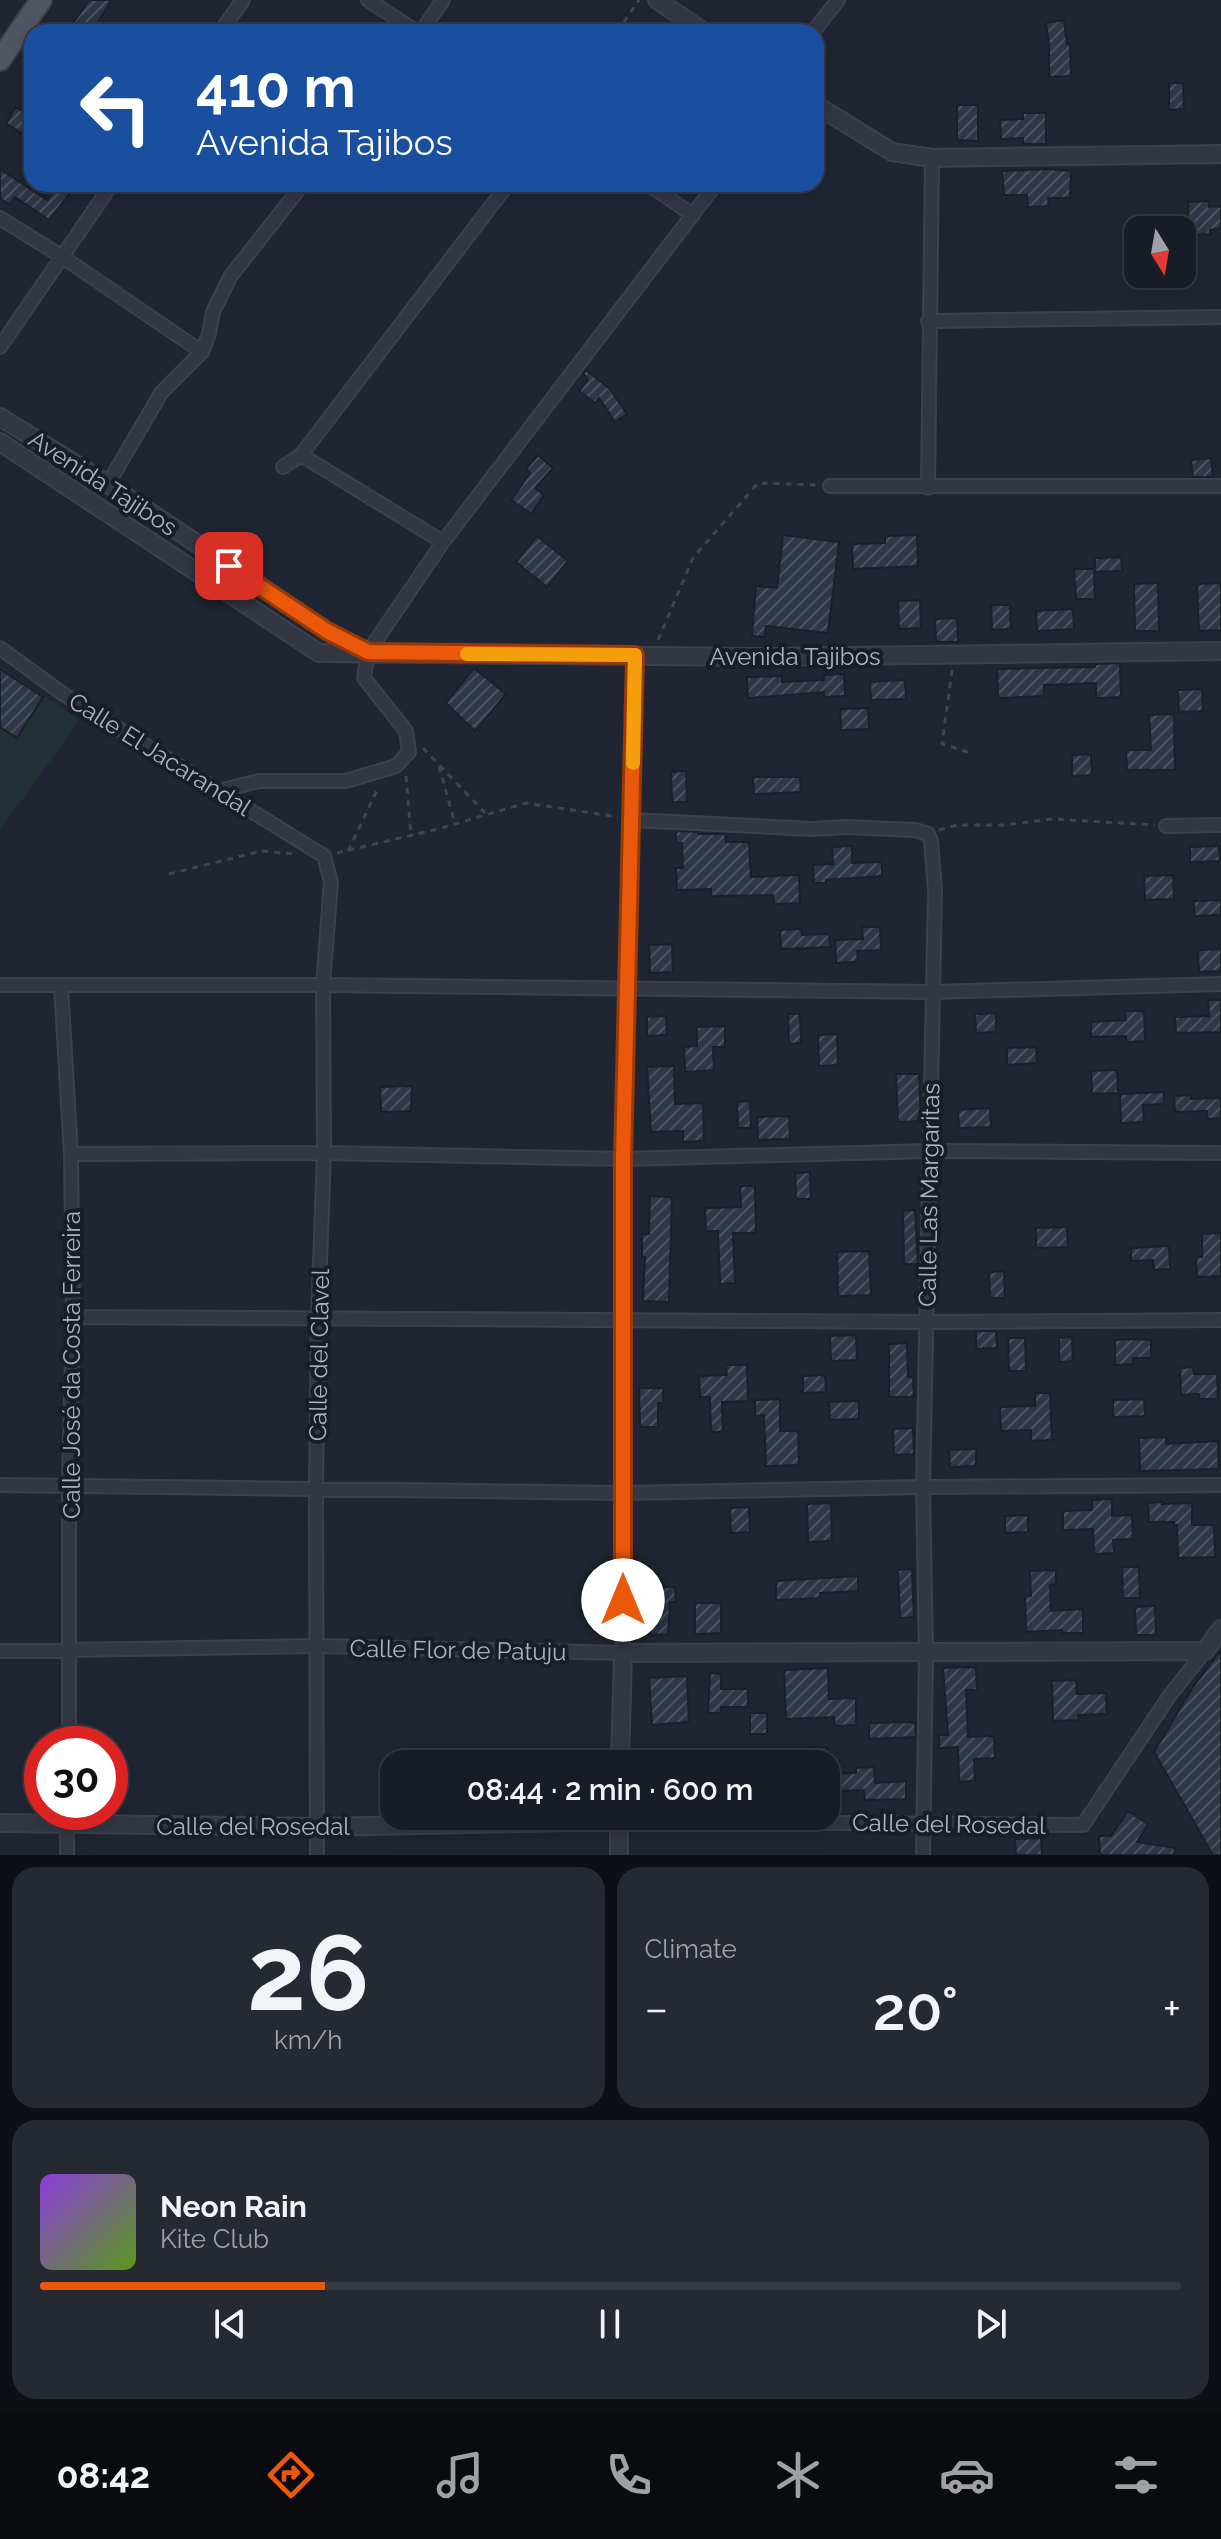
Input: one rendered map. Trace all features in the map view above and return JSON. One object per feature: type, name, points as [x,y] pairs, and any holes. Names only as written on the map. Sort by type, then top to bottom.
[{"type":"main road","points":[[25,24],[41,0]]},
{"type":"main road","points":[[0,60],[24,25]]},
{"type":"street","points":[[226,24],[243,0]]},
{"type":"street","points":[[368,0],[406,24]]},
{"type":"street","points":[[425,24],[443,0]]},
{"type":"street","points":[[657,0],[692,24]]},
{"type":"street","points":[[819,24],[838,0]]},
{"type":"street","points":[[824,110],[892,152],[932,158],[1221,154]]},
{"type":"street","points":[[928,488],[932,158]]},
{"type":"street","points":[[0,347],[106,192]]},
{"type":"street","points":[[108,484],[161,393],[202,352],[213,312],[230,277],[297,192]]},
{"type":"street","points":[[283,467],[301,455],[502,192]]},
{"type":"street","points":[[660,192],[693,215]]},
{"type":"street","points":[[219,791],[259,781],[346,781],[396,766],[409,752],[406,731],[364,678],[368,652],[443,542],[710,192]]},
{"type":"street","points":[[0,218],[202,352]]},
{"type":"street","points":[[928,321],[1221,317]]},
{"type":"street","name":"Avenida Tajibos","points":[[0,417],[108,484],[327,631],[368,652]]},
{"type":"street","name":"Avenida Tajibos","points":[[0,442],[319,653],[661,656],[1221,651]]},
{"type":"street","points":[[301,455],[443,542]]},
{"type":"street","points":[[830,486],[1221,486]]},
{"type":"street","name":"Calle El Jacarandal","points":[[0,648],[63,694],[324,856]]},
{"type":"street","points":[[620,1750],[623,1159],[635,655]]},
{"type":"street","points":[[632,820],[812,829],[915,830],[928,834]]},
{"type":"street","points":[[1166,826],[1221,825]]},
{"type":"street","name":"Calle Las Margaritas","points":[[923,1855],[926,1653],[923,1487],[935,870],[928,834]]},
{"type":"street","name":"Calle del Clavel","points":[[317,1855],[318,1318],[324,1153],[323,985],[331,882],[324,856]]},
{"type":"street","points":[[0,985],[323,985],[932,992],[1221,984]]},
{"type":"street","name":"Calle José da Costa Ferreira","points":[[61,986],[71,1154],[73,1317],[69,1484],[69,1726]]},
{"type":"street","points":[[71,1154],[324,1153],[623,1159],[930,1151],[1221,1153]]},
{"type":"street","points":[[73,1317],[927,1322],[1221,1320]]},
{"type":"street","points":[[0,1485],[623,1493],[1221,1485]]},
{"type":"street","points":[[1205,1651],[1221,1629]]},
{"type":"street","name":"Calle Flor de Patuju","points":[[0,1651],[317,1646],[623,1653],[1205,1651]]},
{"type":"street","name":"Calle del Rosedal","points":[[840,1822],[1083,1825],[1170,1695],[1205,1651]]},
{"type":"street","name":"Calle del Rosedal","points":[[128,1820],[317,1827],[380,1825]]},
{"type":"street","name":"Calle del Rosedal","points":[[0,1823],[24,1821]]},
{"type":"street","points":[[67,1830],[67,1855]]},
{"type":"street","points":[[619,1830],[619,1855]]},
{"type":"path","points":[[622,24],[639,0]]},
{"type":"path","points":[[661,656],[658,639],[693,558],[758,483],[830,486]]},
{"type":"path","points":[[954,655],[942,744],[968,752]]},
{"type":"path","points":[[406,731],[487,815]]},
{"type":"path","points":[[404,758],[411,836]]},
{"type":"path","points":[[438,764],[455,824]]},
{"type":"path","points":[[348,851],[387,769]]},
{"type":"path","points":[[324,856],[411,836],[526,803],[632,820]]},
{"type":"path","points":[[928,834],[957,825],[1004,825],[1052,819],[1166,826]]},
{"type":"path","points":[[169,874],[262,851],[293,853]]},
{"type":"shaded area","points":[[0,666],[80,720],[0,830]]},
{"type":"building","points":[[89,0],[112,0],[96,24],[72,24]]},
{"type":"building","points":[[1064,20],[1067,44],[1070,44],[1071,76],[1049,77],[1046,23]]},
{"type":"building","points":[[1169,83],[1183,83],[1184,109],[1169,110]]},
{"type":"building","points":[[957,105],[978,105],[978,141],[957,140]]},
{"type":"building","points":[[16,107],[24,112],[24,135],[6,123]]},
{"type":"building","points":[[1023,113],[1046,113],[1046,144],[1023,144],[1023,138],[1001,139],[1000,120],[1023,119]]},
{"type":"building","points":[[0,169],[24,185],[24,192],[35,192],[47,200],[52,192],[71,192],[49,220],[15,197],[10,205],[0,198]]},
{"type":"building","points":[[1002,171],[1071,171],[1070,198],[1048,198],[1049,206],[1028,207],[1027,195],[1004,195]]},
{"type":"building","points":[[1209,201],[1209,207],[1221,206],[1221,228],[1210,230],[1210,234],[1196,235],[1196,216],[1188,216],[1188,202]]},
{"type":"building","points":[[586,370],[610,389],[627,414],[615,422],[599,398],[595,403],[579,391],[588,380],[583,373]]},
{"type":"building","points":[[538,455],[553,468],[535,488],[544,495],[531,514],[511,500],[530,473],[526,469]]},
{"type":"building","points":[[1211,458],[1213,477],[1193,477],[1191,460]]},
{"type":"building","points":[[783,535],[839,542],[828,633],[766,626],[765,637],[752,636],[756,586],[777,588]]},
{"type":"building","points":[[917,535],[918,566],[853,569],[852,544],[885,543],[885,536]]},
{"type":"building","points":[[537,536],[568,561],[547,587],[516,562]]},
{"type":"building","points":[[1121,557],[1122,571],[1095,572],[1095,558]]},
{"type":"building","points":[[1074,569],[1094,569],[1095,599],[1076,599]]},
{"type":"building","points":[[1158,583],[1159,631],[1135,631],[1134,584]]},
{"type":"building","points":[[1221,583],[1221,630],[1199,631],[1197,584]]},
{"type":"building","points":[[920,600],[921,628],[899,629],[898,601]]},
{"type":"building","points":[[991,605],[1010,605],[1011,629],[992,630]]},
{"type":"building","points":[[1073,609],[1074,629],[1037,631],[1036,611]]},
{"type":"building","points":[[957,618],[958,642],[936,642],[935,619]]},
{"type":"building","points":[[1120,663],[1121,697],[1096,698],[1096,683],[1044,685],[1044,696],[998,698],[997,669],[1095,667],[1095,664]]},
{"type":"building","points":[[474,668],[506,694],[475,731],[446,703]]},
{"type":"building","points":[[0,669],[43,697],[17,738],[0,727]]},
{"type":"building","points":[[844,674],[845,696],[824,697],[824,692],[748,698],[747,677],[782,676],[782,682],[824,680],[824,675]]},
{"type":"building","points":[[905,680],[906,699],[871,700],[870,682]]},
{"type":"building","points":[[1202,689],[1203,711],[1179,712],[1178,690]]},
{"type":"building","points":[[868,708],[869,729],[841,730],[840,709]]},
{"type":"building","points":[[1174,714],[1175,770],[1127,770],[1126,750],[1151,750],[1149,715]]},
{"type":"building","points":[[1091,754],[1092,775],[1072,776],[1072,755]]},
{"type":"building","points":[[686,771],[687,802],[672,802],[671,772]]},
{"type":"building","points":[[753,777],[800,777],[801,792],[754,794]]},
{"type":"building","points":[[676,831],[725,834],[726,842],[749,842],[751,877],[799,875],[800,903],[774,904],[773,895],[711,896],[711,889],[677,890],[676,868],[683,868],[682,843],[676,843]]},
{"type":"building","points":[[852,846],[852,863],[882,862],[882,876],[814,883],[813,865],[833,864],[832,847]]},
{"type":"building","points":[[1219,846],[1220,861],[1190,862],[1190,847]]},
{"type":"building","points":[[1173,875],[1174,899],[1145,900],[1144,876]]},
{"type":"building","points":[[1221,900],[1221,915],[1194,916],[1194,901]]},
{"type":"building","points":[[862,927],[880,927],[881,950],[857,951],[858,962],[836,963],[835,940],[863,939]]},
{"type":"building","points":[[801,929],[802,935],[829,934],[830,947],[781,949],[780,930]]},
{"type":"building","points":[[672,944],[673,972],[650,973],[649,945]]},
{"type":"building","points":[[1221,949],[1221,971],[1199,972],[1198,950]]},
{"type":"building","points":[[1208,1000],[1221,1000],[1221,1032],[1176,1033],[1175,1017],[1209,1016]]},
{"type":"building","points":[[1125,1011],[1144,1011],[1145,1041],[1126,1042],[1126,1036],[1091,1037],[1091,1022],[1126,1020]]},
{"type":"building","points":[[996,1013],[996,1032],[976,1033],[975,1014]]},
{"type":"building","points":[[788,1014],[800,1014],[801,1043],[789,1044]]},
{"type":"building","points":[[666,1016],[667,1035],[647,1036],[647,1017]]},
{"type":"building","points":[[725,1026],[725,1047],[713,1047],[714,1070],[685,1072],[684,1047],[697,1046],[697,1027]]},
{"type":"building","points":[[837,1034],[838,1065],[819,1066],[818,1035]]},
{"type":"building","points":[[1036,1047],[1037,1063],[1007,1065],[1007,1048]]},
{"type":"building","points":[[674,1066],[675,1104],[703,1103],[704,1141],[683,1142],[683,1131],[651,1132],[647,1067]]},
{"type":"building","points":[[1117,1070],[1118,1093],[1092,1094],[1091,1071]]},
{"type":"building","points":[[896,1074],[919,1074],[921,1121],[898,1122]]},
{"type":"building","points":[[412,1086],[411,1111],[381,1112],[380,1087]]},
{"type":"building","points":[[1164,1092],[1164,1104],[1143,1105],[1144,1122],[1121,1123],[1120,1094]]},
{"type":"building","points":[[1191,1095],[1191,1099],[1221,1098],[1221,1118],[1207,1119],[1207,1111],[1175,1112],[1174,1096]]},
{"type":"building","points":[[750,1101],[751,1128],[738,1128],[737,1102]]},
{"type":"building","points":[[990,1108],[991,1127],[959,1128],[958,1110]]},
{"type":"building","points":[[789,1116],[790,1139],[758,1140],[757,1117]]},
{"type":"building","points":[[810,1172],[811,1199],[796,1199],[795,1173]]},
{"type":"building","points":[[740,1186],[755,1186],[756,1233],[733,1233],[735,1283],[720,1284],[718,1231],[706,1231],[705,1208],[741,1207]]},
{"type":"building","points":[[650,1196],[672,1197],[669,1302],[643,1301],[645,1257],[642,1257],[642,1234],[649,1234]]},
{"type":"building","points":[[915,1210],[918,1264],[904,1264],[903,1211]]},
{"type":"building","points":[[1067,1227],[1068,1247],[1036,1248],[1036,1228]]},
{"type":"building","points":[[1221,1233],[1221,1276],[1197,1277],[1196,1257],[1202,1257],[1202,1234]]},
{"type":"building","points":[[1169,1246],[1170,1269],[1154,1270],[1153,1260],[1131,1261],[1131,1248]]},
{"type":"building","points":[[869,1251],[871,1295],[838,1296],[837,1252]]},
{"type":"building","points":[[1004,1271],[1005,1298],[990,1298],[989,1272]]},
{"type":"building","points":[[976,1331],[996,1331],[997,1348],[976,1349]]},
{"type":"building","points":[[856,1335],[857,1360],[831,1361],[830,1336]]},
{"type":"building","points":[[1072,1337],[1073,1361],[1059,1362],[1059,1338]]},
{"type":"building","points":[[1008,1338],[1025,1338],[1026,1371],[1009,1371]]},
{"type":"building","points":[[1115,1340],[1151,1340],[1151,1358],[1133,1358],[1133,1364],[1115,1365]]},
{"type":"building","points":[[907,1343],[908,1377],[913,1377],[914,1397],[889,1397],[889,1344]]},
{"type":"building","points":[[726,1365],[747,1365],[748,1401],[722,1402],[723,1432],[711,1432],[710,1397],[700,1397],[699,1376],[727,1375]]},
{"type":"building","points":[[1193,1367],[1194,1374],[1217,1374],[1218,1399],[1199,1399],[1199,1394],[1181,1395],[1180,1368]]},
{"type":"building","points":[[825,1375],[826,1392],[803,1393],[803,1376]]},
{"type":"building","points":[[639,1388],[663,1388],[663,1403],[658,1403],[658,1427],[640,1427]]},
{"type":"building","points":[[1035,1393],[1050,1393],[1052,1440],[1031,1441],[1031,1430],[1001,1431],[1000,1407],[1035,1406]]},
{"type":"building","points":[[780,1399],[780,1431],[798,1431],[799,1465],[766,1466],[764,1415],[755,1416],[755,1400]]},
{"type":"building","points":[[1144,1399],[1145,1416],[1113,1417],[1113,1400]]},
{"type":"building","points":[[859,1401],[859,1419],[830,1420],[829,1402]]},
{"type":"building","points":[[913,1428],[914,1454],[894,1455],[893,1429]]},
{"type":"building","points":[[1166,1437],[1166,1444],[1218,1441],[1219,1469],[1140,1471],[1139,1438]]},
{"type":"building","points":[[976,1449],[976,1466],[950,1467],[949,1450]]},
{"type":"building","points":[[1112,1499],[1112,1516],[1132,1515],[1133,1539],[1113,1540],[1114,1553],[1094,1554],[1093,1529],[1063,1530],[1063,1511],[1092,1510],[1092,1500]]},
{"type":"building","points":[[831,1503],[832,1541],[808,1542],[807,1504]]},
{"type":"building","points":[[1148,1503],[1192,1503],[1192,1525],[1214,1525],[1215,1557],[1178,1558],[1177,1525],[1174,1522],[1149,1522]]},
{"type":"building","points":[[749,1507],[750,1532],[731,1533],[730,1508]]},
{"type":"building","points":[[1028,1515],[1028,1532],[1005,1533],[1005,1516]]},
{"type":"building","points":[[1122,1567],[1139,1567],[1140,1598],[1123,1598]]},
{"type":"building","points":[[912,1569],[914,1617],[900,1618],[898,1570]]},
{"type":"building","points":[[1056,1570],[1056,1584],[1050,1585],[1051,1611],[1083,1609],[1083,1633],[1062,1633],[1062,1630],[1026,1632],[1025,1596],[1031,1596],[1030,1571]]},
{"type":"building","points":[[858,1576],[858,1591],[820,1593],[820,1598],[776,1600],[776,1581]]},
{"type":"building","points":[[675,1587],[676,1602],[670,1602],[668,1635],[644,1634],[645,1610],[649,1610],[648,1588]]},
{"type":"building","points":[[695,1603],[721,1603],[721,1633],[695,1634]]},
{"type":"building","points":[[1155,1606],[1156,1635],[1136,1635],[1135,1607]]},
{"type":"building","points":[[1221,1650],[1221,1855],[1213,1855],[1154,1752],[1193,1687]]},
{"type":"building","points":[[976,1667],[977,1690],[966,1690],[968,1737],[994,1736],[995,1758],[974,1759],[975,1781],[959,1782],[958,1747],[939,1748],[939,1735],[948,1735],[943,1668]]},
{"type":"building","points":[[828,1668],[829,1699],[856,1698],[856,1725],[835,1726],[834,1717],[786,1719],[784,1670]]},
{"type":"building","points":[[710,1673],[721,1674],[721,1689],[748,1689],[748,1707],[721,1707],[721,1713],[708,1713]]},
{"type":"building","points":[[687,1676],[689,1722],[652,1725],[649,1678]]},
{"type":"building","points":[[1076,1680],[1077,1694],[1106,1693],[1107,1714],[1078,1715],[1078,1720],[1053,1721],[1052,1681]]},
{"type":"building","points":[[750,1713],[767,1713],[767,1734],[750,1734]]},
{"type":"building","points":[[915,1722],[916,1737],[869,1739],[869,1723]]},
{"type":"building","points":[[827,1747],[827,1750],[805,1750]]},
{"type":"building","points":[[874,1767],[875,1783],[906,1781],[906,1799],[865,1800],[864,1790],[840,1791],[840,1774],[856,1773],[856,1768]]},
{"type":"building","points":[[1128,1811],[1148,1824],[1137,1842],[1175,1848],[1174,1855],[1100,1855],[1099,1836],[1111,1836]]},
{"type":"building","points":[[1041,1838],[1042,1855],[1016,1855],[1015,1839]]},
{"type":"slow traffic","points":[[467,654],[635,655],[633,763]]},
{"type":"route","points":[[229,566],[327,631],[368,652],[635,655],[623,1159],[623,1600]]}]
